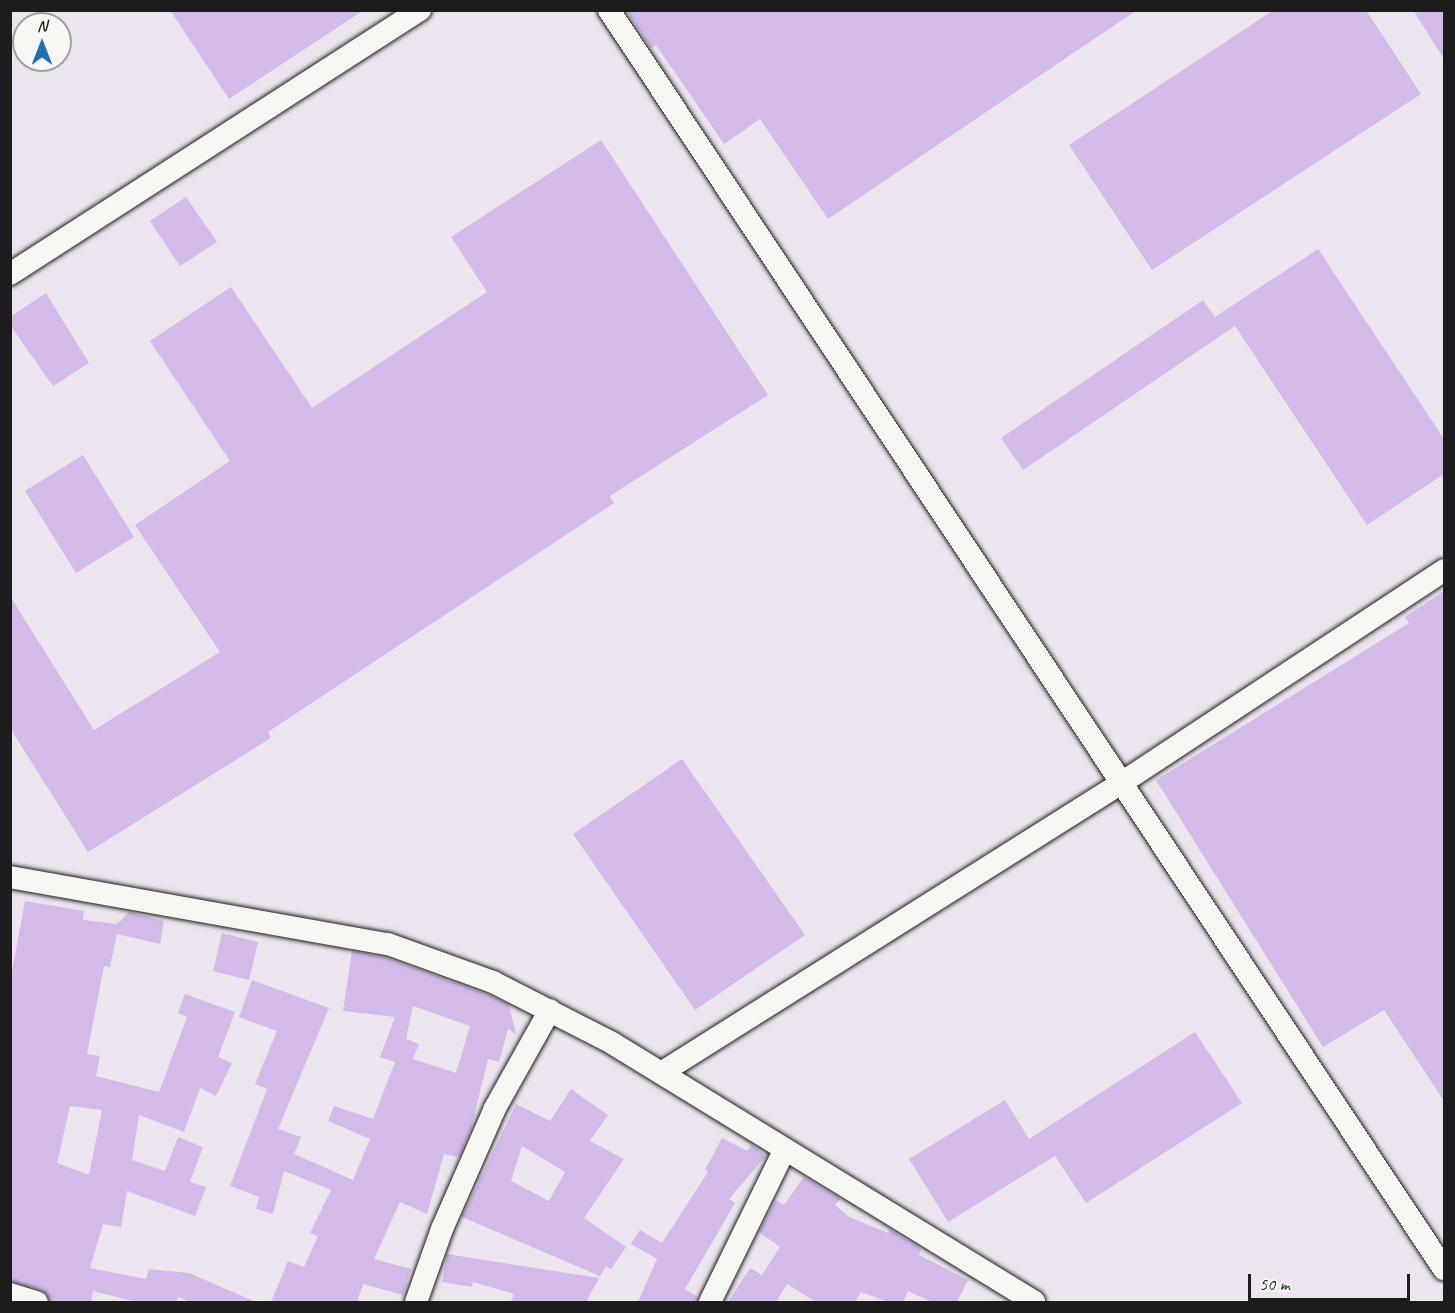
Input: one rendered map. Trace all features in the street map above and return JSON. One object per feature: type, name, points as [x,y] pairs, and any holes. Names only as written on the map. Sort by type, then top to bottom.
[{"type":"street","points":[[10,274],[420,10]]},
{"type":"street","points":[[609,10],[1444,1269]]},
{"type":"street","points":[[661,1073],[1123,782],[1444,570]]},
{"type":"street","points":[[10,877],[388,944],[493,982],[550,1010],[661,1073],[1034,1302]]},
{"type":"street","points":[[416,1302],[481,1140],[521,1055],[550,1010]]},
{"type":"street","points":[[710,1302],[785,1149]]},
{"type":"street","points":[[10,1294],[37,1302]]},
{"type":"shaded area","points":[[11,11],[1444,11],[1444,1302],[11,1302]]},
{"type":"building","points":[[170,10],[364,10],[229,99]]},
{"type":"building","points":[[626,10],[1137,10],[828,219],[760,119],[724,144],[656,45],[651,48]]},
{"type":"building","points":[[1274,10],[1366,10],[1421,94],[1152,270],[1069,145]]},
{"type":"building","points":[[1413,10],[1444,10],[1444,59]]},
{"type":"building","points":[[601,140],[768,395],[610,496],[614,503],[268,732],[271,738],[88,852],[10,728],[10,596],[94,730],[220,652],[135,525],[230,461],[150,341],[231,287],[312,408],[487,292],[451,237]]},
{"type":"building","points":[[186,197],[217,242],[180,266],[150,221]]},
{"type":"building","points":[[1318,249],[1444,439],[1444,474],[1367,525],[1235,326],[1023,470],[1001,438],[1203,300],[1215,317]]},
{"type":"building","points":[[46,293],[89,363],[53,386],[10,325],[10,317]]},
{"type":"building","points":[[83,455],[134,537],[76,573],[25,491]]},
{"type":"building","points":[[1444,591],[1444,1101],[1384,1010],[1323,1047],[1156,780],[1409,623],[1405,617]]},
{"type":"building","points":[[682,759],[805,935],[695,1010],[573,834]]},
{"type":"building","points":[[25,901],[84,911],[83,920],[117,924],[129,912],[164,921],[160,944],[117,934],[110,967],[104,966],[87,1054],[100,1056],[96,1076],[159,1092],[187,1017],[178,1013],[185,994],[235,1012],[218,1057],[232,1063],[216,1096],[200,1088],[184,1132],[139,1115],[132,1160],[165,1171],[178,1137],[203,1147],[190,1182],[206,1187],[195,1216],[127,1191],[121,1227],[103,1224],[90,1268],[146,1279],[149,1269],[189,1273],[256,1302],[190,1302],[178,1297],[176,1302],[137,1302],[93,1291],[91,1302],[50,1302],[41,1289],[10,1281],[10,982]],"holes":[[[70,1106],[102,1110],[89,1175],[57,1163]]]},
{"type":"building","points":[[222,933],[258,942],[249,980],[213,971]]},
{"type":"building","points":[[352,951],[384,957],[491,996],[509,1005],[516,1034],[508,1029],[499,1062],[488,1059],[471,1129],[459,1157],[444,1154],[427,1214],[400,1202],[374,1259],[411,1269],[403,1295],[363,1284],[357,1302],[271,1302],[288,1261],[304,1267],[318,1236],[310,1233],[331,1190],[284,1171],[273,1214],[256,1209],[259,1197],[230,1186],[267,1089],[255,1084],[277,1031],[239,1017],[252,980],[329,1008],[278,1129],[301,1137],[294,1154],[353,1180],[370,1139],[328,1121],[334,1106],[373,1119],[395,1062],[380,1057],[395,1017],[343,1011]],"holes":[[[413,1006],[470,1026],[456,1073],[413,1059],[419,1044],[406,1039]]]},
{"type":"building","points":[[1195,1032],[1242,1103],[1086,1203],[1055,1156],[948,1222],[909,1159],[1005,1100],[1029,1139]]},
{"type":"building","points":[[571,1089],[608,1115],[590,1141],[624,1159],[584,1218],[626,1247],[611,1269],[606,1266],[600,1276],[462,1217],[516,1104],[550,1121]],"holes":[[[522,1146],[565,1172],[549,1201],[511,1181]]]},
{"type":"building","points":[[722,1138],[747,1151],[752,1145],[766,1156],[729,1199],[735,1203],[685,1289],[698,1297],[697,1302],[638,1302],[657,1259],[631,1244],[640,1230],[662,1243],[708,1172],[705,1170]]},
{"type":"building","points":[[804,1177],[840,1199],[835,1205],[849,1217],[888,1233],[889,1229],[921,1249],[919,1255],[968,1280],[957,1302],[932,1302],[908,1291],[903,1302],[888,1302],[861,1292],[855,1302],[816,1302],[787,1284],[776,1302],[728,1302],[750,1268],[762,1275],[780,1247],[759,1232],[776,1200],[784,1205]]},
{"type":"building","points":[[447,1254],[599,1278],[586,1302],[511,1302],[514,1294],[473,1282],[472,1287],[442,1282]]}]
